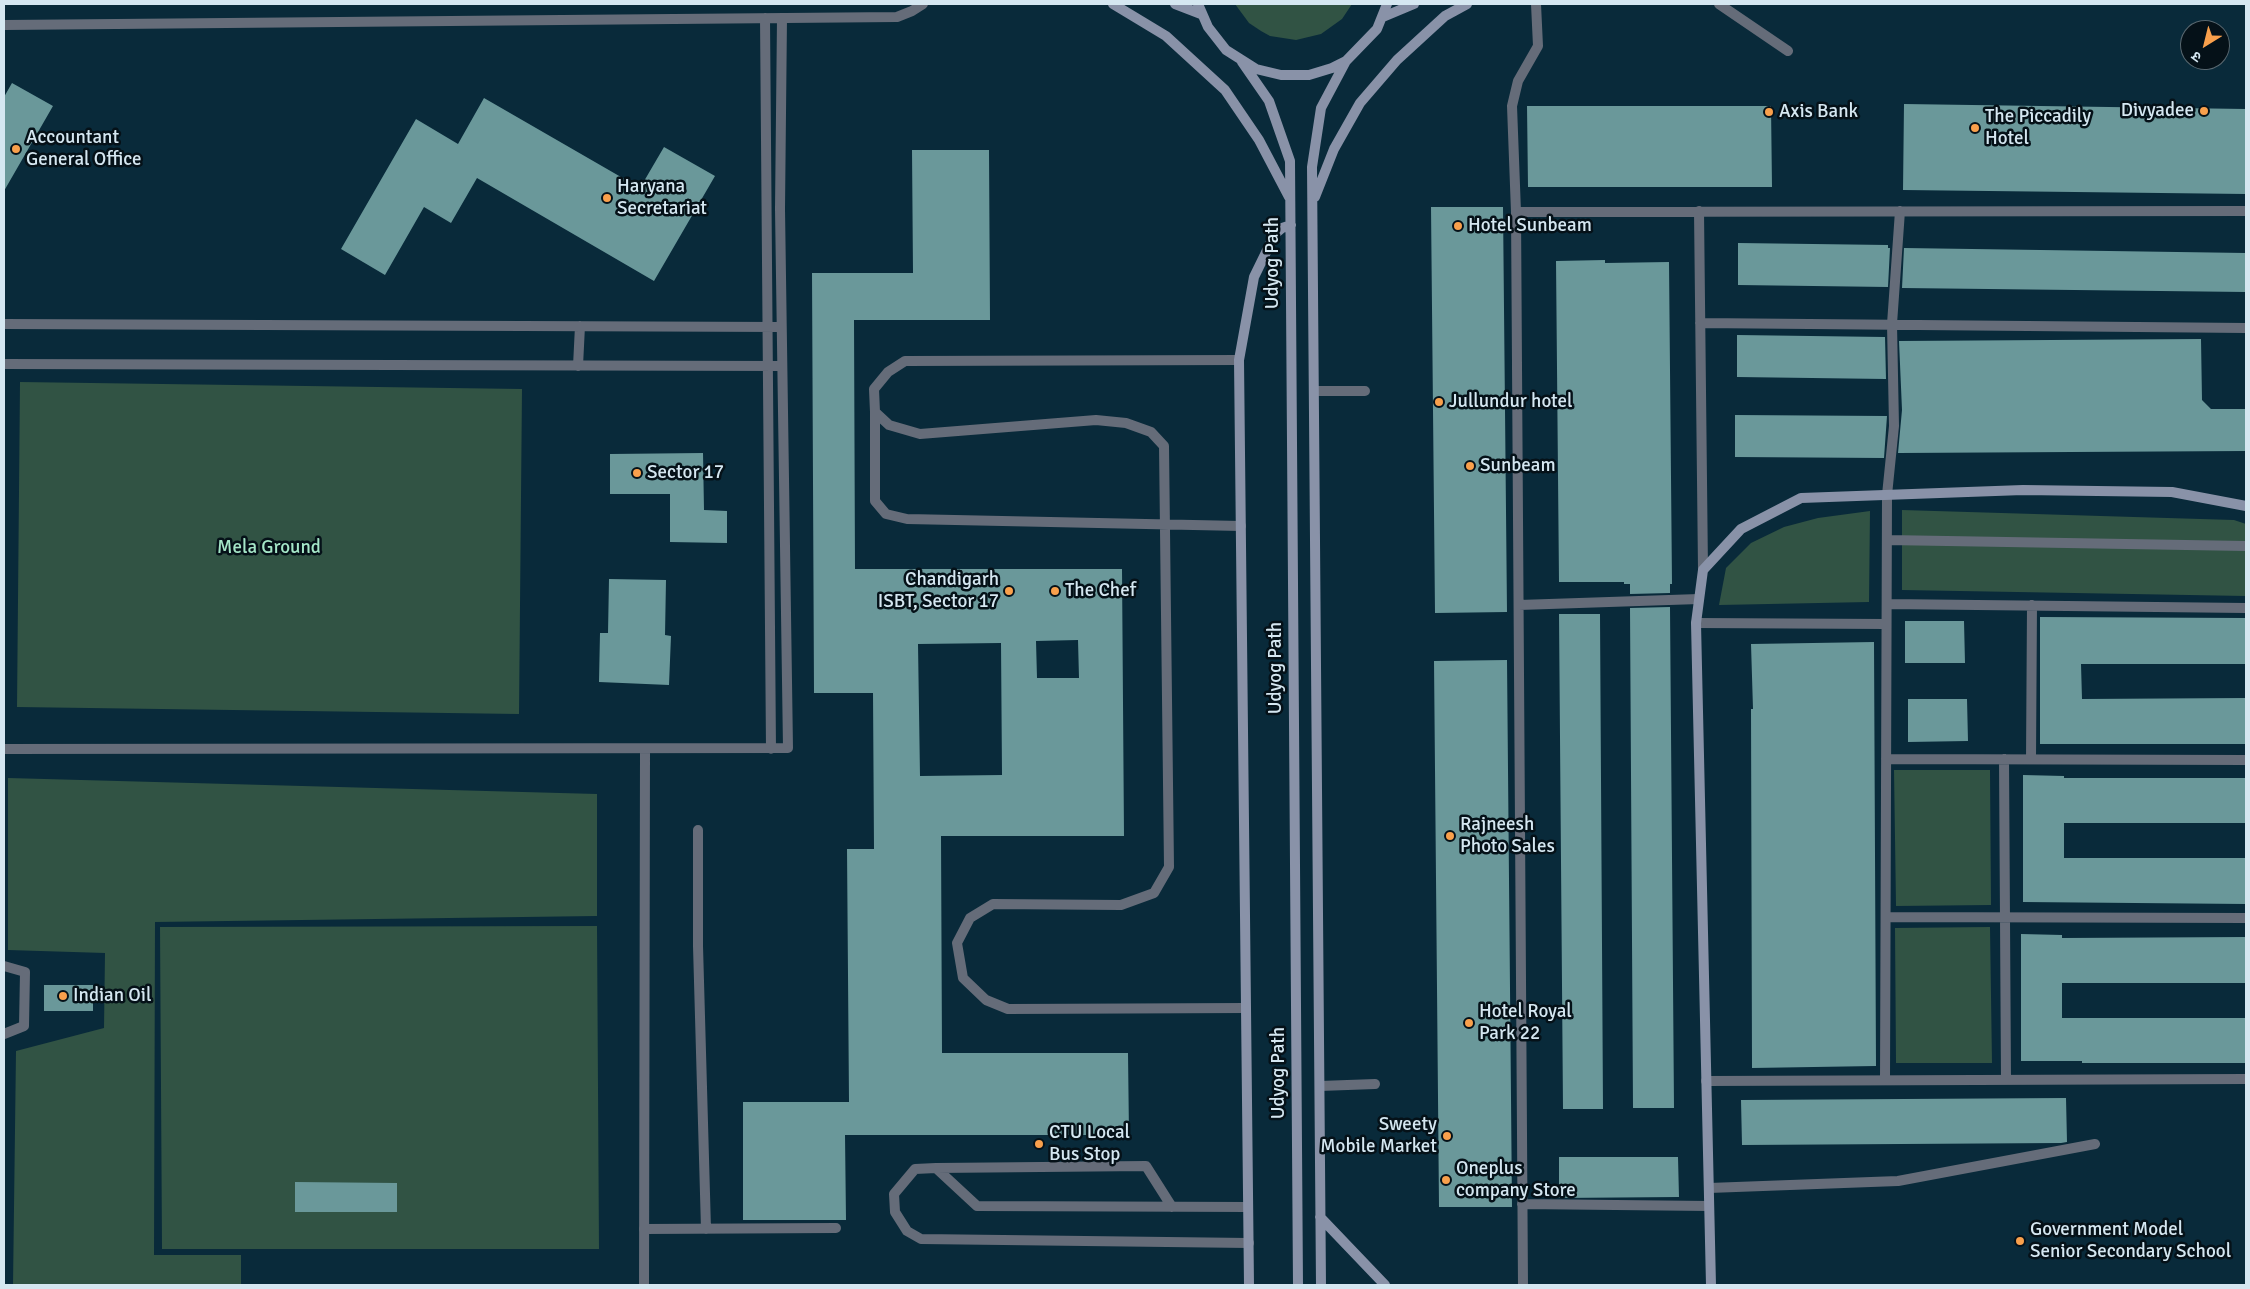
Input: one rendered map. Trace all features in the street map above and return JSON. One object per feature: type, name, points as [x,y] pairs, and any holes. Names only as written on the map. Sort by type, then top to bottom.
[{"type":"main road","points":[[1113,4],[1166,36],[1225,90],[1259,140],[1290,200]]},
{"type":"main road","points":[[1175,4],[1199,9],[1214,37],[1226,50],[1242,62],[1256,69],[1281,75],[1309,75],[1332,68],[1346,61]]},
{"type":"main road","points":[[1321,1285],[1312,167],[1321,108],[1346,61],[1377,29],[1388,4]]},
{"type":"main road","points":[[1383,17],[1414,4]]},
{"type":"main road","points":[[1313,202],[1334,149],[1360,103],[1397,60],[1445,16],[1467,4]]},
{"type":"main road","name":"Udyog Path","points":[[1242,62],[1269,101],[1290,161],[1298,1285]]},
{"type":"main road","points":[[1249,1285],[1239,360],[1254,277],[1275,234],[1282,228],[1290,225]]},
{"type":"main road","points":[[1711,1285],[1696,623],[1703,570],[1742,529],[1801,498],[2024,490],[2172,492],[2246,506]]},
{"type":"main road","points":[[1320,1217],[1385,1285]]},
{"type":"street","points":[[4,25],[897,17],[923,4]]},
{"type":"street","points":[[1523,1285],[1516,212],[1512,106],[1518,81],[1538,46],[1536,4]]},
{"type":"street","points":[[1719,4],[1788,51]]},
{"type":"street","points":[[766,18],[771,749]]},
{"type":"street","points":[[4,749],[788,748],[781,327],[782,18]]},
{"type":"street","points":[[1885,1080],[1887,495],[1894,426],[1892,324],[1900,211]]},
{"type":"street","points":[[1516,212],[2246,211]]},
{"type":"street","points":[[1699,212],[1703,570]]},
{"type":"street","points":[[1700,323],[2246,328]]},
{"type":"street","points":[[4,324],[781,327]]},
{"type":"street","points":[[578,366],[580,326]]},
{"type":"street","points":[[1239,360],[905,361],[888,372],[874,389],[875,501],[886,514],[907,519],[1241,526]]},
{"type":"street","points":[[4,364],[782,366]]},
{"type":"street","points":[[1314,391],[1365,391]]},
{"type":"street","points":[[875,412],[889,425],[920,434],[1096,420],[1126,423],[1151,432],[1164,446],[1169,867],[1154,893],[1121,905],[993,904],[970,918],[957,943],[963,978],[986,1000],[1008,1009],[1246,1008]]},
{"type":"street","points":[[1887,540],[2246,546]]},
{"type":"street","points":[[1518,605],[1699,599]]},
{"type":"street","points":[[1887,604],[2246,608]]},
{"type":"street","points":[[2031,759],[2032,605]]},
{"type":"street","points":[[1696,623],[1886,624]]},
{"type":"street","points":[[644,1285],[645,749]]},
{"type":"street","points":[[1886,759],[2246,760]]},
{"type":"street","points":[[2004,759],[2006,1080]]},
{"type":"street","points":[[698,830],[698,946],[706,1228]]},
{"type":"street","points":[[1886,917],[2246,918]]},
{"type":"street","points":[[4,966],[25,972],[24,1026],[4,1034]]},
{"type":"street","points":[[1706,1081],[2246,1079]]},
{"type":"street","points":[[1320,1086],[1375,1084]]},
{"type":"street","points":[[1709,1188],[1898,1181],[2095,1144]]},
{"type":"street","points":[[1172,1207],[1146,1166],[915,1169],[894,1194],[895,1212],[907,1230],[921,1240],[1248,1243]]},
{"type":"street","points":[[936,1168],[977,1206],[1248,1207]]},
{"type":"street","points":[[1522,1204],[1709,1206]]},
{"type":"street","points":[[644,1228],[836,1228]]},
{"type":"green space","points":[[1235,4],[1352,4],[1342,19],[1321,34],[1296,40],[1270,36],[1261,31],[1249,23]]},
{"type":"green space","name":"Mela Ground","points":[[20,382],[522,389],[519,714],[17,707]]},
{"type":"green space","points":[[1902,510],[2234,520],[2246,524],[2246,596],[1902,590]]},
{"type":"green space","points":[[1870,511],[1869,602],[1719,605],[1726,568],[1751,543],[1784,527],[1818,518]]},
{"type":"green space","points":[[1894,770],[1990,770],[1991,905],[1896,906]]},
{"type":"green space","points":[[8,778],[597,794],[597,916],[155,922],[154,1255],[241,1255],[241,1285],[13,1285],[16,1051],[104,1028],[105,953],[8,950]]},
{"type":"green space","points":[[597,926],[599,1249],[162,1249],[160,927]]},
{"type":"green space","points":[[1990,927],[1992,1063],[1896,1063],[1895,928]]},
{"type":"building","name":"Accountant General Office","points":[[12,83],[53,106],[4,191],[4,97]]},
{"type":"building","name":"Haryana Secretariat","points":[[484,98],[640,188],[664,147],[715,176],[654,281],[477,178],[451,223],[424,207],[385,275],[341,249],[416,119],[458,144]]},
{"type":"building","points":[[1904,104],[2246,109],[2246,194],[1903,190]]},
{"type":"building","points":[[1527,106],[1771,106],[1772,187],[1528,187]]},
{"type":"building","points":[[912,150],[989,150],[990,320],[854,320],[855,569],[1122,569],[1124,836],[941,836],[942,1053],[1128,1053],[1129,1135],[845,1135],[846,1220],[743,1220],[743,1102],[849,1102],[847,849],[874,849],[873,693],[814,693],[812,273],[913,273]],"holes":[[[1078,640],[1079,678],[1037,678],[1036,641]],[[1001,643],[1002,775],[920,776],[918,644]]]},
{"type":"building","points":[[1431,207],[1503,207],[1507,612],[1435,613]]},
{"type":"building","points":[[1738,243],[1888,245],[1888,248],[1890,248],[1888,287],[1738,285]]},
{"type":"building","points":[[1904,248],[2246,253],[2246,292],[1902,288]]},
{"type":"building","points":[[1605,260],[1605,263],[1669,262],[1672,584],[1670,584],[1670,593],[1630,594],[1630,584],[1624,584],[1624,582],[1559,582],[1556,261]]},
{"type":"building","points":[[1737,335],[1885,337],[1886,379],[1737,377]]},
{"type":"building","points":[[2201,339],[2202,400],[2211,409],[2246,409],[2246,451],[1898,453],[1902,410],[1899,341]]},
{"type":"building","points":[[1735,415],[1887,416],[1884,458],[1735,457]]},
{"type":"building","points":[[703,453],[704,510],[727,511],[727,543],[670,542],[670,494],[610,494],[610,454]]},
{"type":"building","points":[[609,579],[666,580],[665,635],[671,636],[669,685],[599,682],[600,633],[608,633]]},
{"type":"building","points":[[1670,607],[1674,1108],[1633,1108],[1630,608]]},
{"type":"building","points":[[1559,614],[1600,614],[1603,1109],[1563,1109]]},
{"type":"building","points":[[2040,617],[2246,618],[2246,664],[2081,664],[2082,699],[2246,698],[2246,744],[2040,744]]},
{"type":"building","points":[[1905,621],[1964,621],[1965,663],[1905,663]]},
{"type":"building","points":[[1874,642],[1876,1066],[1752,1068],[1751,709],[1753,709],[1751,644]]},
{"type":"building","points":[[1507,660],[1512,1207],[1439,1207],[1434,661]]},
{"type":"building","points":[[1908,699],[1967,699],[1968,741],[1908,742]]},
{"type":"building","points":[[2023,775],[2064,776],[2064,778],[2246,778],[2246,823],[2064,823],[2064,858],[2246,858],[2246,904],[2023,902]]},
{"type":"building","points":[[2021,934],[2062,935],[2062,938],[2246,937],[2246,983],[2062,983],[2062,1018],[2246,1018],[2246,1063],[2021,1061]]},
{"type":"building","points":[[44,985],[93,985],[93,1011],[44,1011]]},
{"type":"building","points":[[2066,1098],[2067,1142],[2061,1143],[1742,1145],[1741,1100]]},
{"type":"building","points":[[1559,1157],[1678,1157],[1679,1197],[1559,1198]]},
{"type":"building","points":[[295,1182],[397,1183],[397,1212],[295,1212]]},
{"type":"place","name":"Divyadee","points":[[2204,111]]},
{"type":"place","name":"Axis Bank","points":[[1769,112]]},
{"type":"place","name":"The Piccadily Hotel","points":[[1975,128]]},
{"type":"place","name":"Accountant General Office","points":[[16,149]]},
{"type":"place","name":"Haryana Secretariat","points":[[607,198]]},
{"type":"place","name":"Hotel Sunbeam","points":[[1458,226]]},
{"type":"place","name":"Jullundur hotel","points":[[1439,402]]},
{"type":"place","name":"Sunbeam","points":[[1470,466]]},
{"type":"place","name":"Sector 17","points":[[637,473]]},
{"type":"place","name":"Chandigarh ISBT, Sector 17","points":[[1009,591]]},
{"type":"place","name":"The Chef","points":[[1055,591]]},
{"type":"place","name":"Rajneesh Photo Sales","points":[[1450,836]]},
{"type":"place","name":"Indian Oil","points":[[63,996]]},
{"type":"place","name":"Hotel Royal Park 22","points":[[1469,1023]]},
{"type":"place","name":"Sweety Mobile Market","points":[[1447,1136]]},
{"type":"place","name":"CTU Local Bus Stop","points":[[1039,1144]]},
{"type":"place","name":"Oneplus company Store","points":[[1446,1180]]},
{"type":"place","name":"Government Model Senior Secondary School","points":[[2020,1241]]}]
